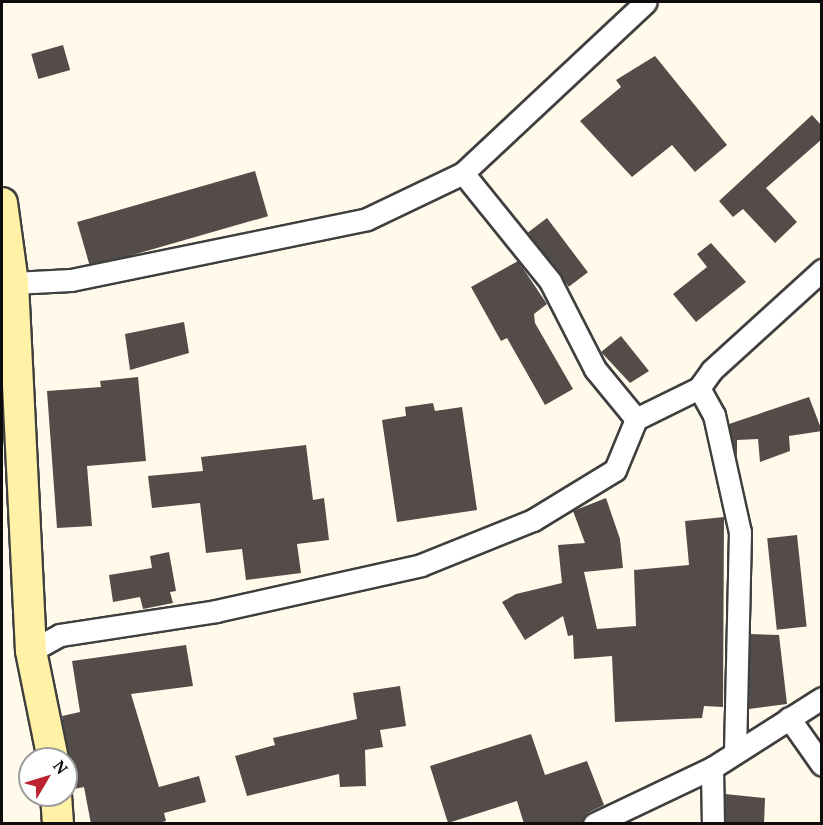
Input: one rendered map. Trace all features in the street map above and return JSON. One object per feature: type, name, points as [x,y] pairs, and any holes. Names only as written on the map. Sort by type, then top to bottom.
[{"type":"street","points":[[13,283],[71,280],[367,219],[463,173],[646,2]]},
{"type":"street","points":[[463,173],[550,282],[595,369],[636,419]]},
{"type":"street","points":[[2,203],[13,283],[31,651],[51,747]]},
{"type":"street","points":[[31,651],[60,635],[216,611],[421,565],[532,520],[615,470],[636,419],[699,388],[712,370],[822,270]]},
{"type":"street","points":[[699,388],[714,415],[740,532],[735,753]]},
{"type":"street","points":[[594,824],[712,768],[822,698]]},
{"type":"street","points":[[789,718],[822,765]]},
{"type":"street","points":[[712,768],[713,824]]},
{"type":"street","points":[[57,807],[58,824]]},
{"type":"building","points":[[63,45],[70,70],[38,79],[31,54]]},
{"type":"building","points":[[655,56],[727,145],[695,172],[672,145],[632,177],[580,121],[621,87],[616,80]]},
{"type":"building","points":[[812,115],[822,126],[822,139],[766,188],[797,222],[775,243],[743,209],[733,217],[719,201]]},
{"type":"building","points":[[255,171],[268,216],[90,267],[77,222]]},
{"type":"building","points":[[547,218],[588,272],[569,287],[528,232]]},
{"type":"building","points":[[711,243],[746,282],[696,322],[673,294],[707,267],[697,254]]},
{"type":"building","points":[[518,261],[547,304],[534,314],[535,323],[573,389],[545,405],[507,338],[501,341],[471,287]]},
{"type":"building","points":[[184,322],[189,353],[130,370],[125,334]]},
{"type":"building","points":[[621,336],[649,371],[630,383],[601,352]]},
{"type":"building","points":[[138,377],[146,461],[87,466],[92,526],[57,528],[47,391],[101,387],[100,381]]},
{"type":"building","points":[[809,397],[822,431],[789,436],[790,451],[760,462],[758,439],[737,440],[737,458],[729,424]]},
{"type":"building","points":[[433,403],[435,411],[462,407],[477,510],[397,522],[382,420],[406,416],[405,407]]},
{"type":"building","points":[[306,445],[313,500],[324,498],[329,540],[297,544],[301,573],[246,580],[242,549],[206,553],[200,503],[152,508],[148,476],[203,471],[201,457]]},
{"type":"building","points":[[606,498],[620,539],[623,568],[584,572],[597,629],[636,626],[634,570],[689,565],[685,521],[724,517],[723,707],[704,706],[702,718],[615,722],[612,656],[574,659],[573,635],[568,636],[563,616],[525,640],[502,602],[516,594],[562,583],[558,545],[585,543],[573,511]]},
{"type":"building","points":[[797,535],[807,626],[777,630],[767,538]]},
{"type":"building","points":[[169,552],[176,591],[170,592],[173,603],[143,609],[140,597],[113,602],[109,575],[152,568],[150,556]]},
{"type":"building","points":[[750,634],[779,635],[787,704],[749,709]]},
{"type":"building","points":[[186,645],[193,686],[131,694],[159,787],[199,776],[206,802],[164,813],[166,821],[155,824],[91,824],[84,787],[78,788],[78,747],[67,747],[62,716],[80,712],[72,661]]},
{"type":"building","points":[[400,686],[406,726],[380,730],[383,747],[365,750],[366,786],[340,787],[339,774],[247,796],[235,756],[275,745],[273,738],[357,719],[353,693]]},
{"type":"building","points":[[531,734],[545,775],[587,761],[604,805],[588,813],[581,824],[524,824],[517,801],[448,823],[430,766]]},
{"type":"building","points":[[725,794],[765,798],[764,824],[726,824]]}]
